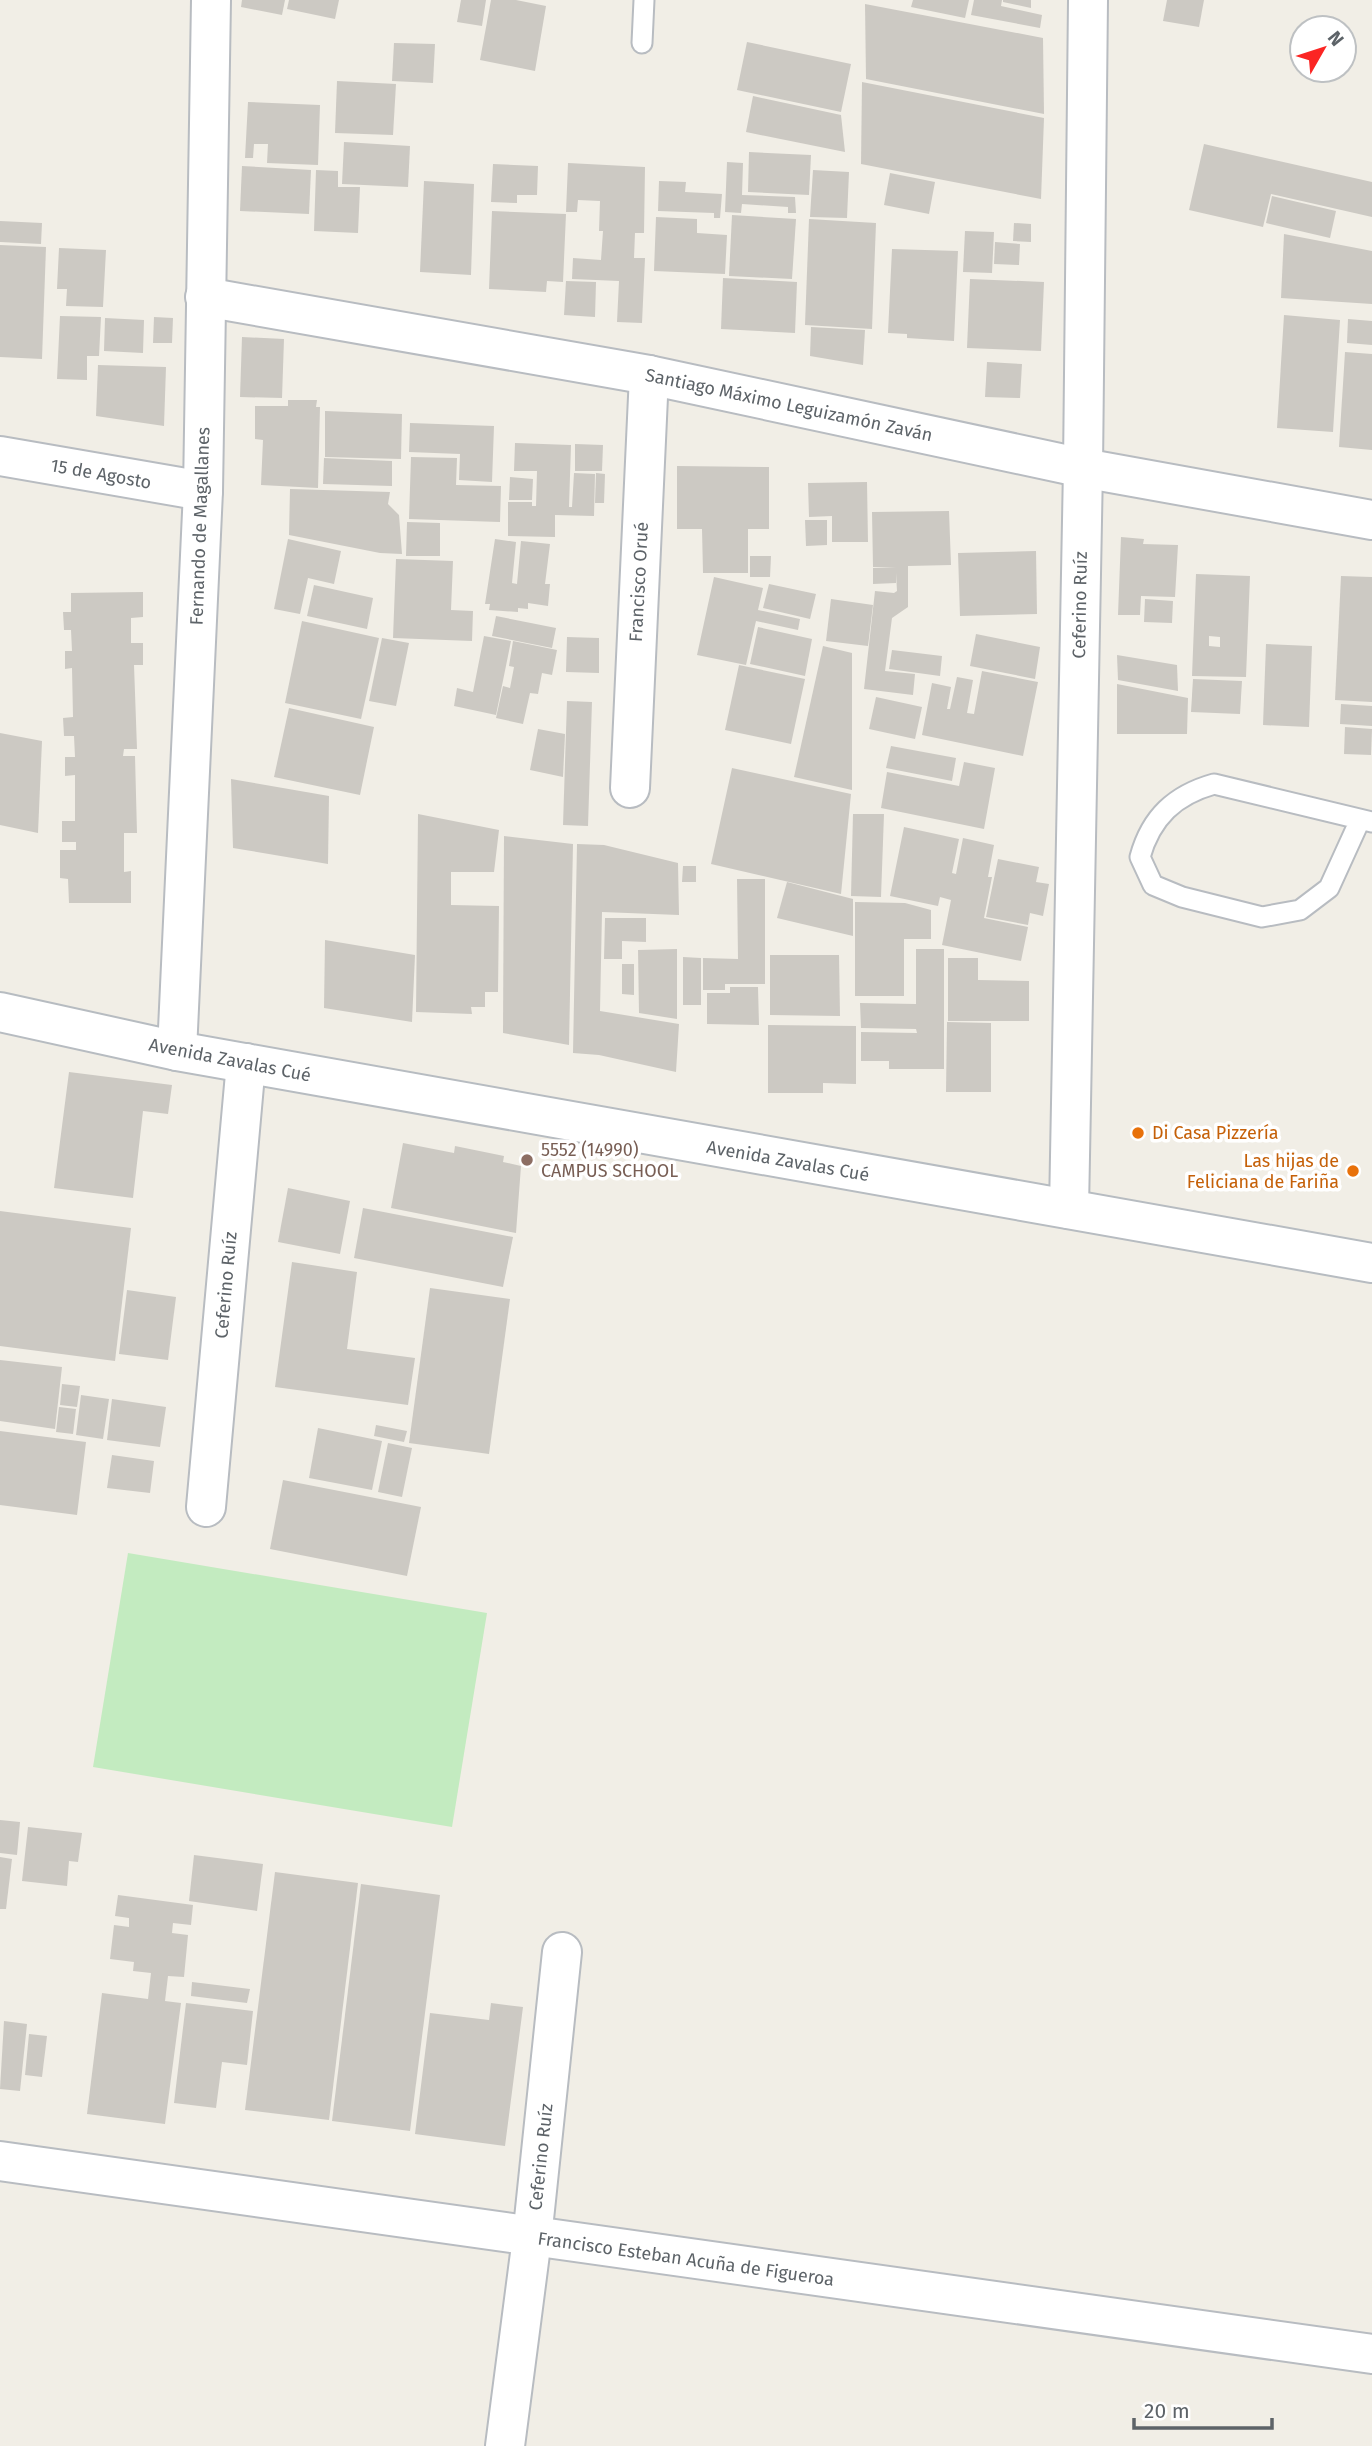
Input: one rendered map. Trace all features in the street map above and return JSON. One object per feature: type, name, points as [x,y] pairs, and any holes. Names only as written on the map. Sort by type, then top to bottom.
[{"type":"street","name":"Fernando de Magallanes","points":[[177,1051],[203,492],[211,0]]},
{"type":"street","name":"Ceferino Ruíz","points":[[1069,1209],[1083,468],[1088,0]]},
{"type":"street","name":"Santiago Máximo Leguizamón Zaván","points":[[205,297],[649,375],[1083,468],[1372,520]]},
{"type":"street","name":"Francisco Orué","points":[[630,788],[649,375]]},
{"type":"street","name":"15 de Agosto","points":[[0,456],[203,492]]},
{"type":"street","name":"Avenida Zavalas Cué","points":[[0,1012],[177,1051],[1372,1263]]},
{"type":"street","name":"Ceferino Ruíz","points":[[206,1507],[246,1063]]},
{"type":"street","name":"Ceferino Ruíz","points":[[505,2446],[532,2238],[562,1952]]},
{"type":"street","name":"Francisco Esteban Acuña de Figueroa","points":[[0,2161],[532,2238],[1372,2354]]},
{"type":"lane","points":[[642,43],[644,0]]},
{"type":"lane","points":[[1214,784],[1366,821],[1329,888],[1300,910],[1262,917],[1182,897],[1153,885],[1140,857],[1146,836],[1178,799],[1192,790],[1214,784]]},
{"type":"green space","points":[[128,1553],[487,1613],[452,1827],[93,1767]]},
{"type":"building","points":[[242,0],[285,0],[282,15],[241,7]]},
{"type":"building","points":[[289,0],[339,0],[335,19],[287,9]]},
{"type":"building","points":[[461,0],[486,0],[482,26],[457,22]]},
{"type":"building","points":[[491,0],[516,0],[546,6],[535,71],[480,60]]},
{"type":"building","points":[[913,0],[969,0],[965,18],[911,7]]},
{"type":"building","points":[[974,0],[1002,0],[1001,6],[1042,15],[1040,28],[971,15]]},
{"type":"building","points":[[1031,0],[1031,8],[1003,2]]},
{"type":"building","points":[[1167,0],[1204,0],[1199,27],[1163,21]]},
{"type":"building","points":[[865,4],[1043,38],[1044,114],[866,79]]},
{"type":"building","points":[[747,42],[851,64],[841,112],[737,90]]},
{"type":"building","points":[[394,43],[435,44],[433,83],[392,81]]},
{"type":"building","points":[[337,81],[396,84],[393,135],[335,133]]},
{"type":"building","points":[[862,82],[1044,118],[1041,199],[861,164]]},
{"type":"building","points":[[753,96],[841,115],[845,152],[746,132]]},
{"type":"building","points":[[248,102],[320,105],[318,165],[267,163],[268,144],[254,144],[253,158],[245,158]]},
{"type":"building","points":[[344,142],[410,146],[408,187],[342,184]]},
{"type":"building","points":[[1204,144],[1372,182],[1372,217],[1271,194],[1263,227],[1189,210]]},
{"type":"building","points":[[749,152],[811,155],[809,195],[748,192]]},
{"type":"building","points":[[727,162],[743,163],[742,195],[795,197],[796,213],[788,213],[788,207],[742,204],[741,213],[725,212]]},
{"type":"building","points":[[568,163],[645,167],[644,233],[635,233],[634,258],[645,258],[642,323],[617,322],[619,281],[572,279],[573,258],[601,260],[603,231],[599,231],[600,201],[578,200],[577,212],[566,212]]},
{"type":"building","points":[[493,164],[538,166],[537,195],[517,195],[517,203],[491,202]]},
{"type":"building","points":[[242,166],[311,170],[309,214],[240,211]]},
{"type":"building","points":[[316,170],[338,171],[338,187],[360,187],[358,233],[314,231]]},
{"type":"building","points":[[813,170],[849,172],[847,218],[810,217]]},
{"type":"building","points":[[890,173],[935,182],[929,214],[884,205]]},
{"type":"building","points":[[424,181],[474,184],[471,275],[420,272]]},
{"type":"building","points":[[659,181],[686,182],[685,192],[722,194],[720,218],[714,218],[714,213],[658,211]]},
{"type":"building","points":[[1272,196],[1336,211],[1330,238],[1266,223]]},
{"type":"building","points":[[492,211],[566,214],[563,282],[547,281],[546,292],[489,289]]},
{"type":"building","points":[[732,215],[796,219],[792,279],[729,276]]},
{"type":"building","points":[[656,217],[697,219],[697,233],[727,235],[725,274],[654,271]]},
{"type":"building","points":[[809,219],[876,223],[872,329],[805,325]]},
{"type":"building","points":[[0,221],[42,223],[41,244],[0,242]]},
{"type":"building","points":[[1014,223],[1031,224],[1031,242],[1013,241]]},
{"type":"building","points":[[965,231],[994,232],[992,273],[963,272]]},
{"type":"building","points":[[1284,234],[1372,251],[1372,304],[1281,298]]},
{"type":"building","points":[[995,242],[1020,244],[1019,265],[994,264]]},
{"type":"building","points":[[0,245],[46,247],[42,359],[0,357]]},
{"type":"building","points":[[59,248],[106,250],[103,307],[66,306],[67,289],[57,289]]},
{"type":"building","points":[[892,249],[958,251],[954,341],[907,338],[907,334],[888,333]]},
{"type":"building","points":[[723,278],[797,282],[795,333],[721,329]]},
{"type":"building","points":[[970,279],[1044,282],[1041,351],[967,348]]},
{"type":"building","points":[[566,281],[596,282],[595,317],[564,315]]},
{"type":"building","points":[[1284,315],[1340,320],[1333,432],[1277,428]]},
{"type":"building","points":[[60,316],[101,317],[99,356],[87,356],[87,380],[57,379]]},
{"type":"building","points":[[154,317],[173,318],[172,343],[153,343]]},
{"type":"building","points":[[105,318],[144,320],[143,353],[104,351]]},
{"type":"building","points":[[1348,319],[1372,321],[1372,345],[1347,343]]},
{"type":"building","points":[[811,327],[865,330],[863,365],[810,356]]},
{"type":"building","points":[[242,337],[284,339],[282,398],[240,397]]},
{"type":"building","points":[[1345,352],[1372,354],[1372,450],[1339,447]]},
{"type":"building","points":[[987,362],[1022,364],[1020,398],[985,397]]},
{"type":"building","points":[[98,365],[166,367],[164,426],[96,416]]},
{"type":"building","points":[[288,400],[317,400],[316,407],[320,407],[318,488],[261,485],[263,440],[255,439],[255,406],[288,406]]},
{"type":"building","points":[[325,411],[402,414],[401,459],[325,457]]},
{"type":"building","points":[[410,423],[494,426],[492,482],[459,480],[460,454],[409,452]]},
{"type":"building","points":[[515,443],[571,445],[569,507],[572,507],[574,473],[595,474],[594,516],[555,515],[555,537],[508,536],[508,502],[532,502],[532,506],[536,506],[537,471],[514,471]]},
{"type":"building","points":[[575,444],[603,445],[602,471],[575,471]]},
{"type":"building","points":[[411,457],[457,458],[456,485],[501,486],[500,522],[409,519]]},
{"type":"building","points":[[324,458],[392,461],[392,486],[323,484]]},
{"type":"building","points":[[677,466],[769,467],[769,529],[748,529],[748,573],[703,573],[702,529],[677,529]]},
{"type":"building","points":[[596,473],[605,474],[604,503],[595,503]]},
{"type":"building","points":[[510,477],[533,479],[532,500],[509,500]]},
{"type":"building","points":[[867,482],[868,542],[832,542],[832,516],[809,517],[808,483]]},
{"type":"building","points":[[290,489],[390,492],[388,504],[399,515],[402,554],[380,553],[289,535]]},
{"type":"building","points":[[949,511],[951,565],[908,566],[908,607],[892,618],[885,671],[915,674],[913,695],[864,689],[875,591],[897,591],[896,573],[896,583],[873,584],[873,568],[896,568],[873,567],[872,512]]},
{"type":"building","points":[[805,520],[827,520],[827,545],[806,546]]},
{"type":"building","points":[[407,522],[440,523],[440,556],[406,556]]},
{"type":"building","points":[[1121,537],[1144,539],[1143,544],[1178,545],[1175,597],[1141,596],[1140,615],[1118,615]]},
{"type":"building","points":[[288,539],[341,551],[334,584],[308,578],[300,614],[274,609]]},
{"type":"building","points":[[495,539],[516,542],[512,583],[517,584],[521,541],[550,544],[545,584],[550,584],[548,606],[528,603],[528,609],[518,608],[518,612],[489,610],[490,604],[485,604]]},
{"type":"building","points":[[1036,551],[1037,614],[960,616],[958,553]]},
{"type":"building","points":[[750,556],[771,556],[770,577],[750,577]]},
{"type":"building","points":[[396,559],[453,561],[451,610],[473,611],[472,641],[393,638]]},
{"type":"building","points":[[1196,574],[1250,576],[1246,677],[1192,676]],"holes":[[[1209,636],[1220,637],[1220,647],[1209,646]]]},
{"type":"building","points":[[1341,576],[1372,577],[1372,702],[1335,700]]},
{"type":"building","points":[[714,577],[763,588],[758,610],[800,619],[798,630],[756,621],[746,665],[697,655]]},
{"type":"building","points":[[769,584],[816,594],[810,619],[763,608]]},
{"type":"building","points":[[314,585],[373,598],[367,629],[307,616]]},
{"type":"building","points":[[143,592],[143,617],[131,618],[131,643],[143,643],[143,665],[134,665],[137,749],[124,749],[123,756],[135,756],[137,833],[124,833],[124,872],[131,871],[131,903],[69,903],[68,879],[60,878],[60,850],[76,850],[76,842],[62,842],[62,821],[75,821],[75,775],[65,776],[65,757],[75,757],[74,736],[64,736],[63,718],[73,717],[72,668],[65,669],[65,651],[72,651],[71,630],[64,630],[63,612],[71,612],[71,593]]},
{"type":"building","points":[[831,599],[873,605],[868,646],[826,641]]},
{"type":"building","points":[[1145,599],[1173,601],[1172,623],[1144,622]]},
{"type":"building","points":[[496,616],[556,628],[552,648],[492,636]]},
{"type":"building","points":[[302,621],[379,638],[361,719],[285,703]]},
{"type":"building","points":[[758,627],[812,639],[805,676],[750,664]]},
{"type":"building","points":[[976,634],[1040,647],[1035,679],[970,666]]},
{"type":"building","points":[[484,636],[511,641],[496,715],[454,706],[457,688],[473,692]]},
{"type":"building","points":[[567,637],[599,638],[599,673],[566,672]]},
{"type":"building","points":[[382,638],[409,643],[396,706],[369,701]]},
{"type":"building","points":[[513,641],[557,650],[552,675],[542,673],[538,694],[530,693],[523,724],[496,718],[503,686],[510,688],[514,667],[509,666]]},
{"type":"building","points":[[1266,644],[1312,646],[1309,727],[1263,725]]},
{"type":"building","points":[[823,646],[852,653],[852,790],[794,777]]},
{"type":"building","points":[[892,650],[942,656],[940,676],[889,669]]},
{"type":"building","points":[[1117,655],[1177,665],[1178,691],[1118,680]]},
{"type":"building","points":[[739,665],[805,679],[791,744],[725,730]]},
{"type":"building","points":[[982,671],[1038,682],[1023,756],[922,735],[932,683],[951,687],[947,709],[950,709],[957,677],[973,680],[967,713],[974,714]]},
{"type":"building","points":[[1193,679],[1242,681],[1240,714],[1191,712]]},
{"type":"building","points":[[1117,684],[1188,698],[1187,734],[1117,734]]},
{"type":"building","points":[[876,697],[922,707],[915,739],[869,729]]},
{"type":"building","points":[[567,701],[592,702],[588,826],[563,825]]},
{"type":"building","points":[[1341,704],[1372,706],[1372,726],[1340,724]]},
{"type":"building","points":[[289,708],[374,727],[360,795],[274,777]]},
{"type":"building","points":[[1345,727],[1372,729],[1371,755],[1344,754]]},
{"type":"building","points":[[538,729],[565,734],[563,777],[530,770]]},
{"type":"building","points":[[0,733],[42,741],[38,833],[0,825]]},
{"type":"building","points":[[891,746],[956,758],[952,781],[886,768]]},
{"type":"building","points":[[964,762],[995,768],[984,829],[881,808],[887,772],[959,786]]},
{"type":"building","points":[[732,768],[851,794],[841,894],[711,864]]},
{"type":"building","points":[[231,779],[329,796],[328,864],[233,848]]},
{"type":"building","points":[[418,814],[499,830],[494,872],[451,872],[451,905],[499,906],[498,992],[485,992],[485,1007],[471,1007],[472,1014],[416,1012]]},
{"type":"building","points":[[853,814],[884,814],[881,897],[851,896]]},
{"type":"building","points":[[904,827],[959,839],[952,873],[956,874],[963,838],[994,845],[988,877],[992,877],[984,918],[1028,927],[1021,961],[942,945],[951,900],[940,897],[938,906],[890,896]]},
{"type":"building","points":[[504,836],[573,844],[569,1045],[503,1033]]},
{"type":"building","points":[[577,844],[604,845],[678,863],[679,915],[602,912],[600,1011],[679,1024],[676,1072],[599,1055],[573,1053]]},
{"type":"building","points":[[998,859],[1039,867],[1036,882],[1049,884],[1043,916],[1030,913],[1028,925],[986,917]]},
{"type":"building","points":[[683,866],[696,866],[696,882],[682,882]]},
{"type":"building","points":[[737,879],[765,879],[765,984],[725,984],[725,990],[703,990],[703,958],[738,959]]},
{"type":"building","points":[[787,882],[853,899],[853,936],[777,918]]},
{"type":"building","points":[[855,902],[905,903],[931,910],[931,939],[904,939],[904,996],[855,996]]},
{"type":"building","points":[[605,918],[646,918],[646,942],[622,941],[622,959],[604,959]]},
{"type":"building","points":[[325,940],[415,955],[412,1022],[324,1008]]},
{"type":"building","points":[[677,949],[677,1019],[639,1013],[638,950]]},
{"type":"building","points":[[916,949],[944,949],[944,1069],[889,1069],[889,1061],[861,1061],[861,1032],[917,1033],[916,1029],[861,1028],[860,1003],[916,1004]]},
{"type":"building","points":[[770,955],[839,955],[840,1016],[770,1015]]},
{"type":"building","points":[[683,957],[701,958],[701,1005],[683,1005]]},
{"type":"building","points":[[948,958],[978,958],[978,980],[1029,981],[1029,1021],[948,1021]]},
{"type":"building","points":[[622,964],[634,964],[634,995],[622,994]]},
{"type":"building","points":[[730,987],[758,987],[759,1025],[707,1024],[707,993],[730,993]]},
{"type":"building","points":[[947,1022],[991,1023],[991,1092],[946,1092]]},
{"type":"building","points":[[768,1025],[856,1026],[856,1084],[823,1083],[823,1093],[768,1093]]},
{"type":"building","points":[[69,1072],[172,1085],[168,1114],[143,1111],[133,1198],[54,1188]]},
{"type":"building","points":[[403,1143],[454,1153],[455,1146],[504,1156],[503,1162],[521,1166],[516,1233],[391,1208]]},
{"type":"building","points":[[288,1188],[350,1201],[340,1254],[278,1242]]},
{"type":"building","points":[[363,1208],[513,1237],[503,1287],[354,1258]]},
{"type":"building","points":[[0,1211],[131,1228],[115,1361],[0,1346]]},
{"type":"building","points":[[292,1262],[357,1272],[347,1349],[415,1358],[408,1405],[275,1387]]},
{"type":"building","points":[[430,1288],[510,1299],[489,1454],[409,1443]]},
{"type":"building","points":[[127,1290],[176,1297],[168,1360],[119,1354]]},
{"type":"building","points":[[0,1360],[62,1367],[55,1429],[0,1421]]},
{"type":"building","points":[[62,1384],[80,1386],[77,1407],[60,1405]]},
{"type":"building","points":[[81,1395],[109,1399],[103,1439],[76,1435]]},
{"type":"building","points":[[112,1399],[166,1407],[160,1447],[107,1440]]},
{"type":"building","points":[[59,1407],[76,1409],[73,1434],[56,1432]]},
{"type":"building","points":[[376,1425],[407,1431],[404,1442],[374,1436]]},
{"type":"building","points":[[318,1428],[382,1441],[372,1490],[309,1478]]},
{"type":"building","points":[[0,1431],[86,1442],[77,1515],[0,1505]]},
{"type":"building","points":[[388,1443],[412,1448],[402,1497],[378,1492]]},
{"type":"building","points":[[112,1455],[154,1461],[150,1493],[107,1488]]},
{"type":"building","points":[[283,1480],[421,1507],[407,1576],[270,1549]]},
{"type":"building","points":[[0,1820],[20,1822],[17,1855],[0,1853]]},
{"type":"building","points":[[28,1827],[82,1833],[78,1862],[69,1861],[67,1886],[22,1881]]},
{"type":"building","points":[[194,1855],[263,1864],[257,1911],[189,1901]]},
{"type":"building","points":[[0,1857],[12,1859],[6,1909],[0,1909]]},
{"type":"building","points":[[275,1872],[358,1883],[329,2120],[245,2110]]},
{"type":"building","points":[[361,1884],[440,1895],[410,2131],[332,2121]]},
{"type":"building","points":[[118,1895],[193,1905],[191,1925],[173,1923],[172,1933],[188,1935],[184,1977],[168,1976],[165,2001],[181,2003],[165,2124],[87,2114],[102,1993],[148,1999],[151,1973],[133,1971],[134,1962],[110,1959],[114,1925],[129,1927],[129,1918],[115,1916]]},
{"type":"building","points":[[192,1982],[250,1989],[247,2003],[191,1996]]},
{"type":"building","points":[[186,2003],[253,2011],[247,2065],[222,2062],[216,2108],[174,2103]]},
{"type":"building","points":[[491,2003],[523,2007],[505,2146],[415,2134],[430,2013],[489,2020]]},
{"type":"building","points":[[4,2021],[27,2024],[20,2091],[0,2089]]},
{"type":"building","points":[[29,2034],[47,2036],[42,2077],[25,2075]]},
{"type":"place","name":"Di Casa Pizzería","points":[[1138,1133]]},
{"type":"place","name":"5552 (14990) CAMPUS SCHOOL","points":[[527,1160]]},
{"type":"place","name":"Las hijas de Feliciana de Fariña","points":[[1353,1171]]}]
